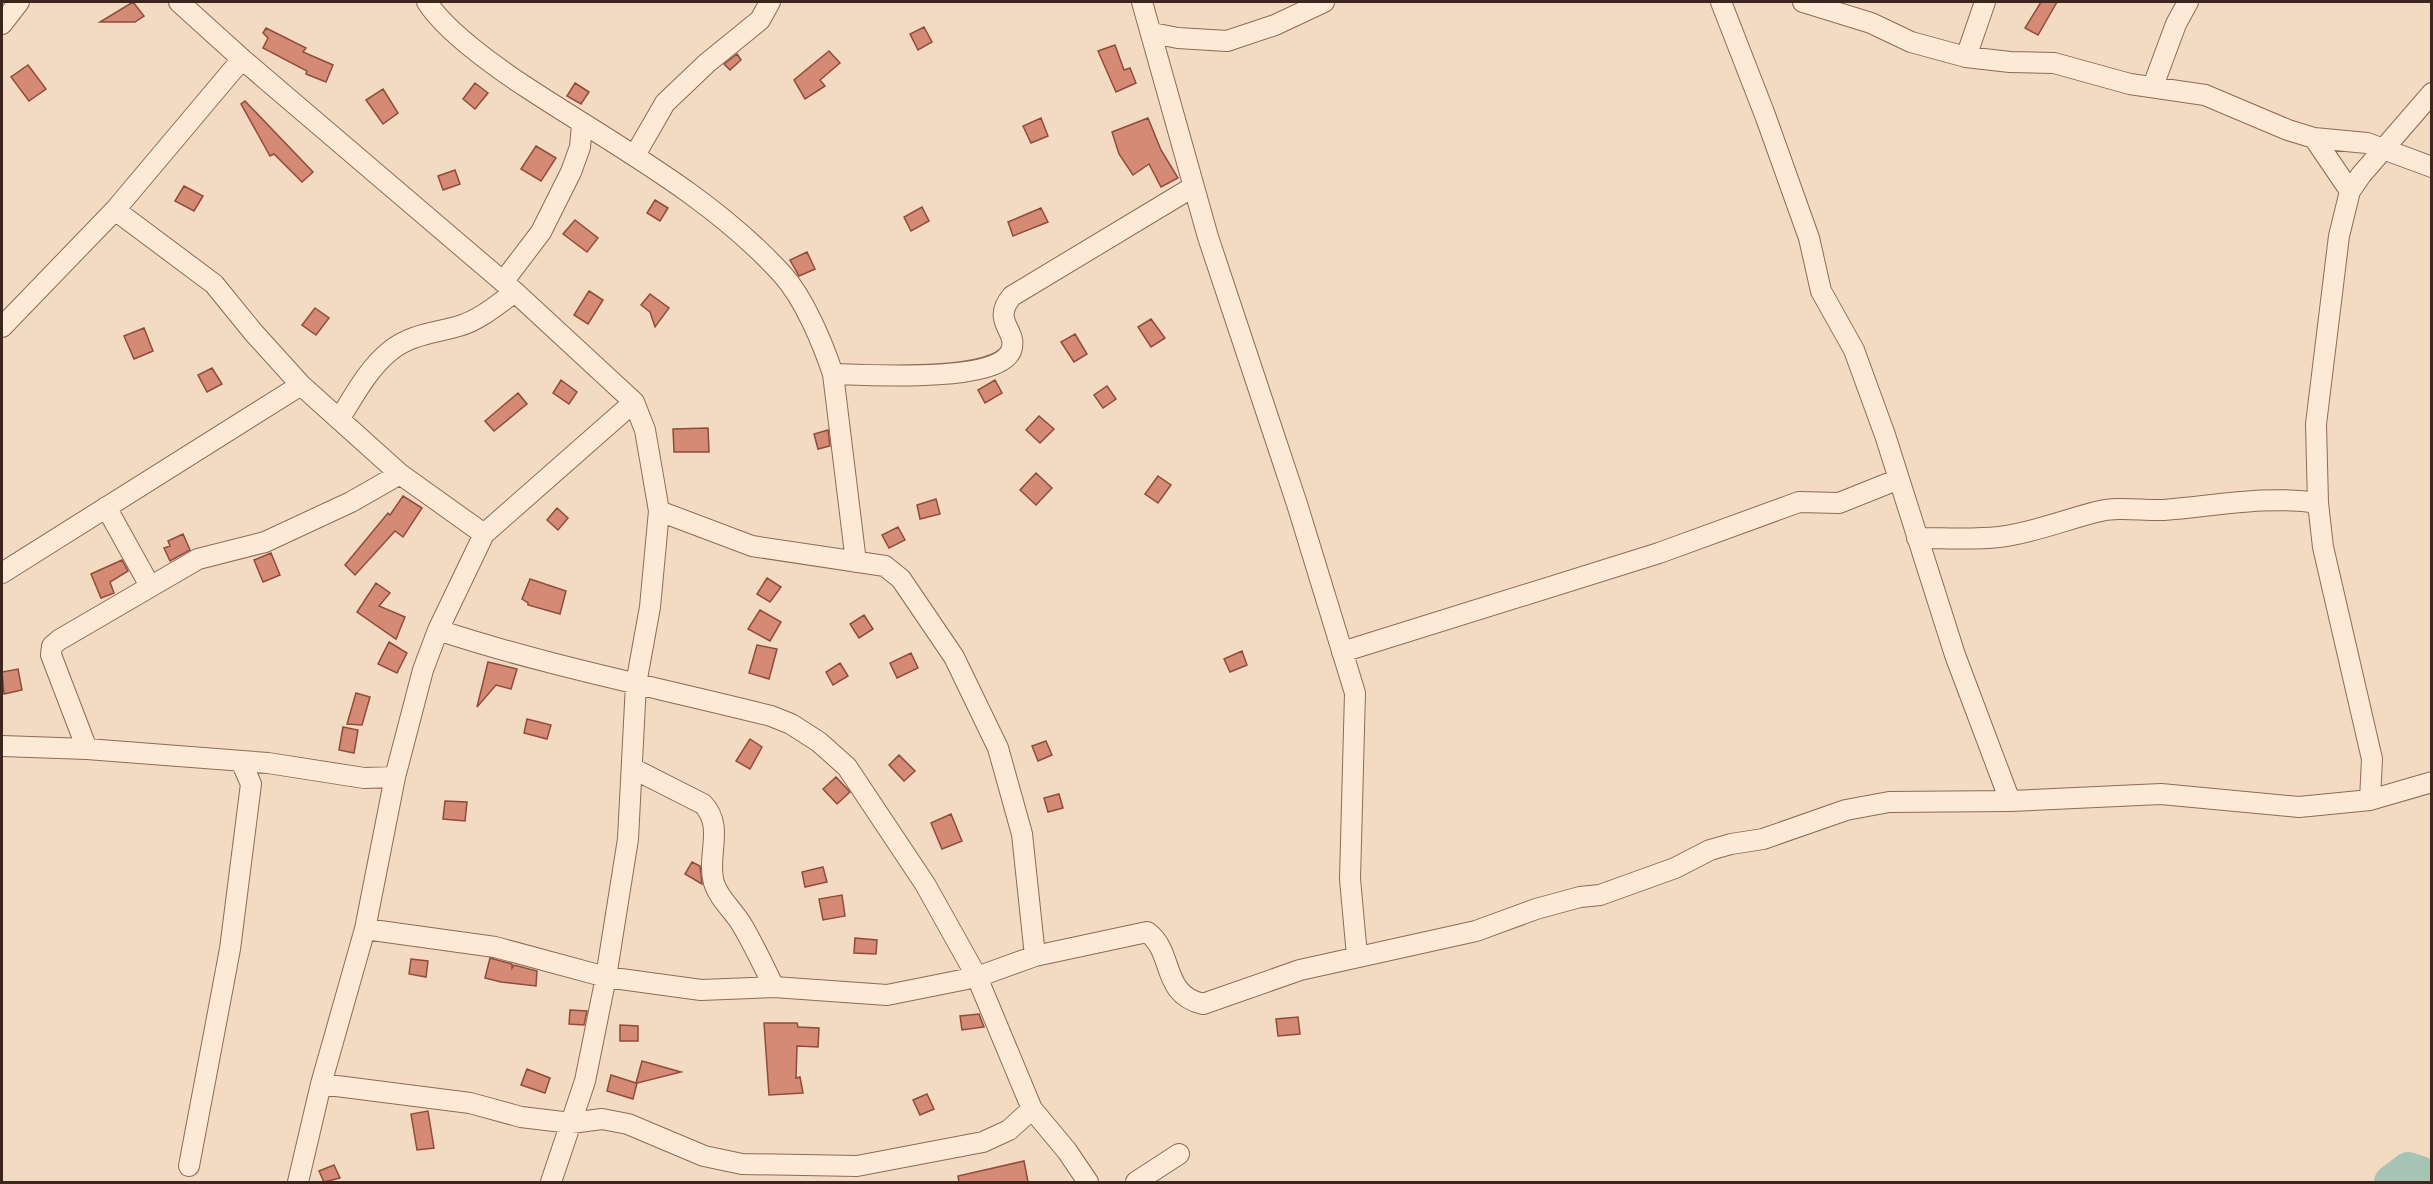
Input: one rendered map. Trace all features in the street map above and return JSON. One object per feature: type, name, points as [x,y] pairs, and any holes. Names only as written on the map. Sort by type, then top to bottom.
[{"type":"street","points":[[2,24],[19,2]]},
{"type":"street","points":[[179,2],[242,59],[509,287],[634,402],[645,430],[659,511],[650,607],[636,684],[628,839],[606,977],[585,1081],[551,1182]]},
{"type":"street","points":[[427,2],[455,33],[509,75],[582,124],[635,154],[742,235],[783,275],[824,345],[833,374],[856,562]]},
{"type":"street","points":[[635,154],[665,103],[707,63],[760,20],[770,2]]},
{"type":"street","points":[[1142,2],[1193,187],[1297,504],[1355,693],[1350,879],[1357,956]]},
{"type":"street","points":[[1152,33],[1178,38],[1227,41],[1275,25],[1324,2]]},
{"type":"street","points":[[1721,2],[1809,238],[1821,291],[1854,350],[1899,480],[1955,655],[2010,801]]},
{"type":"street","points":[[1803,2],[1826,5],[1911,42],[1966,57],[2010,62],[2054,63],[2130,84],[2205,95],[2314,138],[2367,143],[2432,167]]},
{"type":"street","points":[[1966,57],[1985,2]]},
{"type":"street","points":[[2153,86],[2176,24],[2188,2]]},
{"type":"street","points":[[2,327],[115,210],[242,59]]},
{"type":"street","points":[[2370,800],[2372,759],[2323,547],[2318,503],[2316,424],[2339,236],[2350,191],[2432,93]]},
{"type":"street","points":[[340,418],[372,368],[392,350],[407,341],[433,331],[461,326],[485,313],[509,287],[541,232],[566,182],[580,147],[582,124]]},
{"type":"street","points":[[2314,138],[2350,191]]},
{"type":"street","points":[[833,374],[935,376],[967,371],[1003,360],[1010,352],[1012,343],[1003,316],[1004,306],[1012,296],[1193,187]]},
{"type":"street","points":[[115,210],[214,284],[301,385],[400,474],[484,534]]},
{"type":"street","points":[[2,573],[301,385]]},
{"type":"street","points":[[298,1182],[321,1084],[365,929],[395,777],[423,670],[438,630],[484,534],[634,402]]},
{"type":"street","points":[[87,749],[51,655],[52,646],[198,559],[265,542],[351,502],[400,474]]},
{"type":"street","points":[[1342,651],[1659,553],[1799,502],[1839,503],[1899,480]]},
{"type":"street","points":[[1917,538],[1999,537],[2111,510],[2165,510],[2233,502],[2292,499],[2318,503]]},
{"type":"street","points":[[106,507],[150,586]]},
{"type":"street","points":[[659,511],[752,546],[885,566],[901,579],[954,657],[998,748],[1022,834],[1035,956]]},
{"type":"street","points":[[438,630],[510,653],[771,716],[791,724],[819,742],[847,767],[925,884],[977,977],[1032,1109],[1067,1151],[1088,1182]]},
{"type":"street","points":[[2,746],[87,749],[268,763],[364,778],[395,777]]},
{"type":"street","points":[[189,1166],[231,949],[251,784],[241,761]]},
{"type":"street","points":[[251,784],[268,763]]},
{"type":"street","points":[[632,768],[703,804],[710,812],[714,823],[714,882],[720,895],[742,925],[774,987]]},
{"type":"street","points":[[365,929],[495,947],[606,977],[701,990],[774,987],[887,995],[977,977],[1035,956],[1147,932],[1157,943],[1178,991],[1190,1001],[1203,1004],[1300,970],[1476,931],[1536,909],[1580,897],[1600,895],[1675,868],[1710,850],[1763,839],[1846,810],[1889,802],[2010,801],[2161,794],[2299,807],[2370,800],[2432,782]]},
{"type":"street","points":[[321,1084],[470,1103],[521,1117],[572,1122],[602,1119],[628,1124],[704,1156],[742,1164],[857,1174],[983,1142],[1009,1130],[1032,1109]]},
{"type":"street","points":[[1136,1182],[1179,1154]]},
{"type":"building","points":[[133,2],[144,16],[135,22],[100,22]]},
{"type":"building","points":[[2041,2],[2057,2],[2038,35],[2025,28]]},
{"type":"building","points":[[924,27],[932,42],[918,50],[910,34]]},
{"type":"building","points":[[266,28],[306,48],[303,52],[333,65],[326,82],[306,74],[307,71],[263,48],[268,38],[263,33]]},
{"type":"building","points":[[1115,45],[1124,70],[1130,68],[1136,83],[1116,92],[1098,51]]},
{"type":"building","points":[[829,51],[840,63],[820,80],[825,86],[805,99],[794,80]]},
{"type":"building","points":[[737,54],[741,60],[730,70],[724,64]]},
{"type":"building","points":[[28,65],[46,89],[29,101],[11,77]]},
{"type":"building","points":[[475,83],[488,93],[475,109],[463,99]]},
{"type":"building","points":[[575,83],[589,92],[581,104],[567,96]]},
{"type":"building","points":[[383,89],[398,113],[383,124],[366,100]]},
{"type":"building","points":[[245,101],[313,172],[302,182],[274,154],[270,156],[241,104]]},
{"type":"building","points":[[1041,118],[1048,136],[1031,143],[1023,126]]},
{"type":"building","points":[[1148,118],[1161,150],[1178,178],[1161,187],[1149,164],[1133,175],[1119,154],[1112,132]]},
{"type":"building","points":[[536,146],[556,158],[541,181],[521,169]]},
{"type":"building","points":[[455,170],[460,184],[443,190],[438,176]]},
{"type":"building","points":[[184,186],[203,196],[194,211],[175,201]]},
{"type":"building","points":[[655,200],[668,208],[660,221],[647,213]]},
{"type":"building","points":[[922,207],[929,221],[911,231],[904,217]]},
{"type":"building","points":[[1041,208],[1048,222],[1013,236],[1008,222]]},
{"type":"building","points":[[575,220],[598,238],[587,252],[563,234]]},
{"type":"building","points":[[807,252],[815,269],[799,276],[790,260]]},
{"type":"building","points":[[589,291],[603,300],[588,324],[574,315]]},
{"type":"building","points":[[650,294],[669,308],[655,327],[650,312],[641,305]]},
{"type":"building","points":[[315,308],[329,318],[316,335],[302,325]]},
{"type":"building","points":[[1151,319],[1165,338],[1151,347],[1138,327]]},
{"type":"building","points":[[144,328],[153,351],[134,359],[124,336]]},
{"type":"building","points":[[1075,334],[1087,354],[1074,362],[1061,342]]},
{"type":"building","points":[[212,368],[222,384],[207,392],[198,375]]},
{"type":"building","points":[[561,380],[577,392],[569,404],[553,393]]},
{"type":"building","points":[[995,380],[1002,393],[985,403],[978,390]]},
{"type":"building","points":[[1107,386],[1116,399],[1103,408],[1094,395]]},
{"type":"building","points":[[518,393],[527,404],[494,431],[485,421]]},
{"type":"building","points":[[1039,416],[1054,429],[1040,443],[1026,430]]},
{"type":"building","points":[[708,428],[709,452],[674,452],[673,429]]},
{"type":"building","points":[[828,430],[830,446],[818,449],[814,434]]},
{"type":"building","points":[[1036,473],[1052,488],[1036,505],[1020,490]]},
{"type":"building","points":[[1158,476],[1171,485],[1158,503],[1145,494]]},
{"type":"building","points":[[403,496],[422,508],[403,537],[395,531],[355,575],[345,565],[388,513],[390,515]]},
{"type":"building","points":[[936,499],[940,514],[920,519],[917,505]]},
{"type":"building","points":[[557,508],[568,518],[558,530],[547,520]]},
{"type":"building","points":[[898,527],[905,540],[889,548],[882,535]]},
{"type":"building","points":[[183,534],[190,550],[170,561],[164,548],[170,546],[168,541]]},
{"type":"building","points":[[271,553],[280,575],[263,582],[254,560]]},
{"type":"building","points":[[122,560],[128,571],[110,582],[114,593],[101,598],[91,574]]},
{"type":"building","points":[[767,578],[781,587],[770,602],[757,594]]},
{"type":"building","points":[[530,579],[566,591],[560,614],[528,605],[522,599]]},
{"type":"building","points":[[376,583],[390,593],[379,606],[405,617],[396,639],[357,612]]},
{"type":"building","points":[[760,610],[781,622],[770,641],[748,629]]},
{"type":"building","points":[[864,615],[873,629],[859,638],[850,624]]},
{"type":"building","points":[[389,642],[407,653],[397,673],[378,664]]},
{"type":"building","points":[[757,645],[777,649],[769,679],[749,673]]},
{"type":"building","points":[[1242,651],[1247,665],[1230,672],[1224,659]]},
{"type":"building","points":[[911,653],[918,668],[897,678],[890,663]]},
{"type":"building","points":[[488,662],[517,669],[511,689],[496,685],[477,707]]},
{"type":"building","points":[[840,663],[848,676],[833,685],[826,672]]},
{"type":"building","points":[[18,669],[22,690],[4,694],[2,672]]},
{"type":"building","points":[[356,693],[370,697],[362,725],[347,724]]},
{"type":"building","points":[[527,719],[551,725],[547,739],[524,733]]},
{"type":"building","points":[[343,727],[358,730],[354,753],[339,750]]},
{"type":"building","points":[[750,739],[762,747],[750,769],[736,761]]},
{"type":"building","points":[[1046,741],[1052,755],[1038,761],[1032,746]]},
{"type":"building","points":[[899,755],[915,771],[904,781],[889,765]]},
{"type":"building","points":[[836,777],[850,792],[837,804],[823,789]]},
{"type":"building","points":[[1059,794],[1063,808],[1048,812],[1044,798]]},
{"type":"building","points":[[445,801],[467,802],[465,821],[443,819]]},
{"type":"building","points":[[951,814],[962,841],[942,849],[931,823]]},
{"type":"building","points":[[692,862],[700,866],[702,884],[685,874]]},
{"type":"building","points":[[823,867],[827,882],[805,887],[802,872]]},
{"type":"building","points":[[842,895],[845,916],[823,920],[819,899]]},
{"type":"building","points":[[855,938],[877,940],[876,954],[854,953]]},
{"type":"building","points":[[490,958],[512,964],[512,968],[514,965],[537,971],[536,986],[485,978]]},
{"type":"building","points":[[411,959],[428,961],[426,977],[409,974]]},
{"type":"building","points":[[570,1010],[587,1011],[584,1025],[569,1024]]},
{"type":"building","points":[[979,1014],[984,1027],[962,1030],[960,1016]]},
{"type":"building","points":[[1298,1017],[1300,1034],[1278,1036],[1276,1019]]},
{"type":"building","points":[[764,1023],[797,1023],[798,1027],[819,1028],[818,1047],[797,1046],[796,1078],[800,1077],[803,1093],[769,1095]]},
{"type":"building","points":[[620,1025],[638,1026],[638,1041],[620,1041]]},
{"type":"building","points":[[642,1061],[681,1072],[637,1083],[633,1099],[607,1091],[611,1075],[636,1083]]},
{"type":"building","points":[[527,1069],[550,1078],[545,1093],[521,1085]]},
{"type":"building","points":[[927,1094],[934,1109],[920,1115],[913,1100]]},
{"type":"building","points":[[428,1111],[434,1148],[417,1150],[411,1114]]},
{"type":"building","points":[[1024,1161],[1028,1182],[959,1182],[958,1176]]},
{"type":"building","points":[[334,1165],[340,1178],[324,1182],[319,1171]]},
{"type":"waterway","points":[[2391,1182],[2408,1169],[2432,1177]]}]
